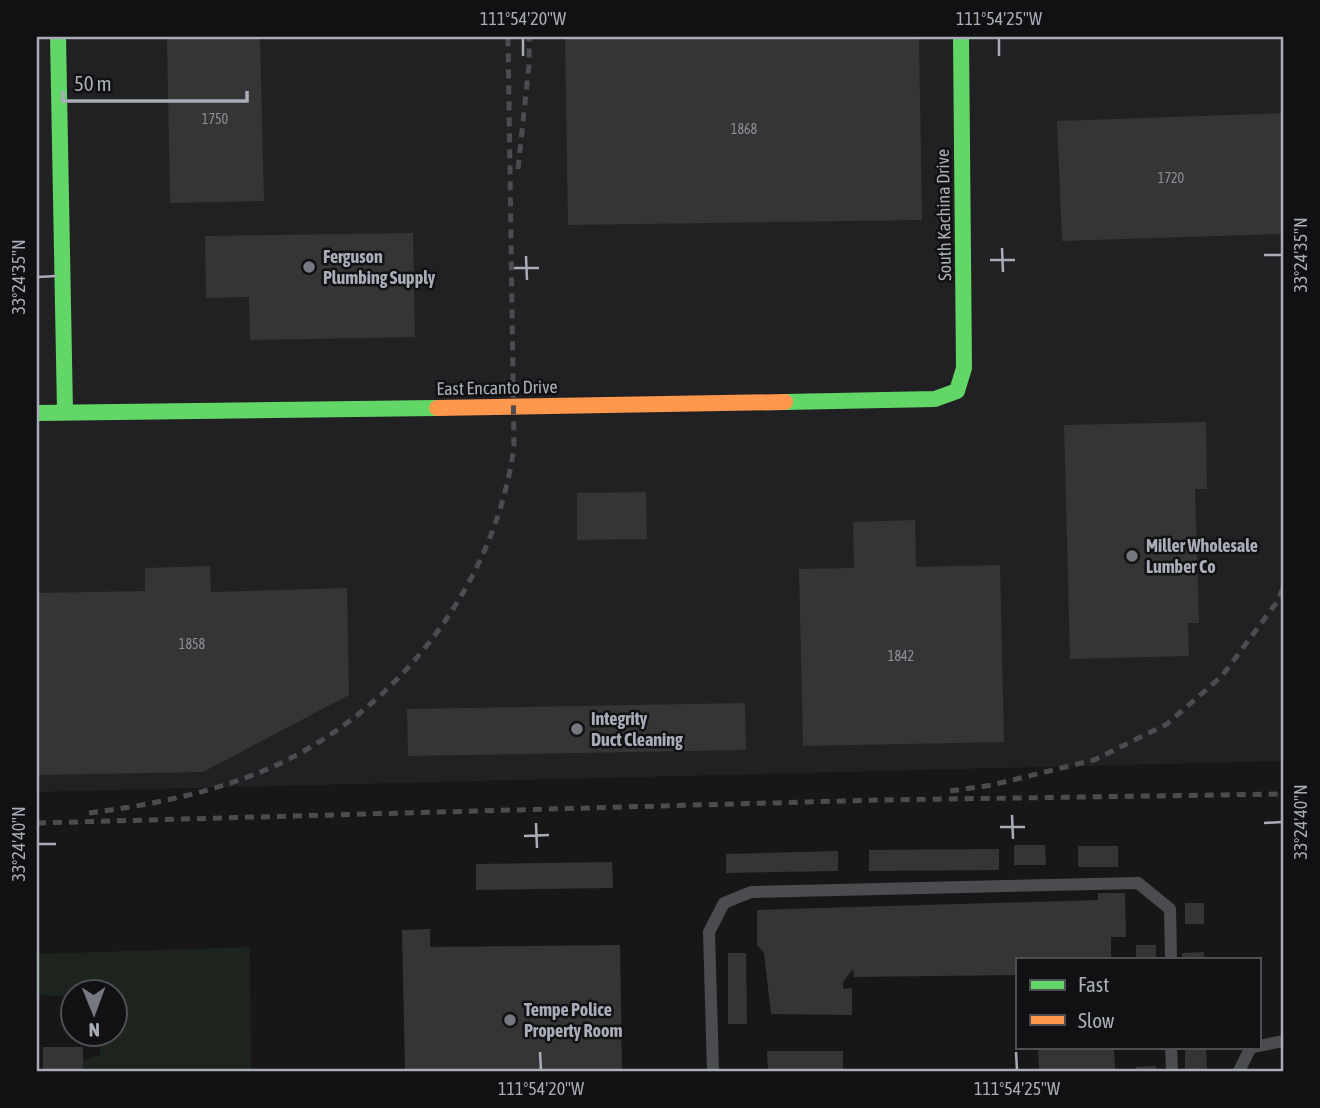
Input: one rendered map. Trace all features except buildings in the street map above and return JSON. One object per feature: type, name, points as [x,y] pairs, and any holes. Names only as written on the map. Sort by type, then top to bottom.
[{"type":"street","points":[[58,37],[65,412]]},
{"type":"street","name":"South Kachina Drive","points":[[957,391],[964,368],[961,37]]},
{"type":"street","name":"East Encanto Drive","points":[[37,413],[936,399],[957,391]]},
{"type":"lane","points":[[712,1071],[709,932],[724,903],[751,892],[1138,883],[1170,909],[1171,958]]},
{"type":"lane","points":[[1260,1045],[1283,1041]]},
{"type":"lane","points":[[1171,1048],[1172,1071]]},
{"type":"lane","points":[[1239,1071],[1250,1048]]},
{"type":"shaded area","points":[[37,37],[1283,37],[1283,761],[37,792]]},
{"type":"shaded area","points":[[250,947],[251,1071],[83,1071],[83,1060],[100,1055],[100,1048],[130,1048],[130,978],[60,978],[60,996],[37,995],[37,954]]},
{"type":"railway","points":[[89,813],[158,802],[204,791],[270,768],[316,744],[359,713],[398,678],[433,638],[462,594],[486,547],[504,497],[514,446],[508,37]]},
{"type":"railway","points":[[518,169],[529,65],[529,37]]},
{"type":"railway","points":[[950,791],[992,785],[1094,760],[1167,724],[1222,676],[1277,602],[1283,588]]},
{"type":"railway","points":[[37,823],[880,800],[1283,794]]},
{"type":"traffic: fast","points":[[58,37],[65,412]]},
{"type":"traffic: fast","points":[[785,402],[935,399],[957,391],[964,368],[961,37]]},
{"type":"traffic: fast","points":[[37,413],[437,408]]},
{"type":"traffic: slow","points":[[437,408],[785,402]]},
{"type":"place","name":"Ferguson Plumbing Supply","points":[[309,267]]},
{"type":"place","name":"Miller Wholesale Lumber Co","points":[[1132,556]]},
{"type":"place","name":"Integrity Duct Cleaning","points":[[577,729]]},
{"type":"place","name":"Tempe Police Property Room","points":[[510,1020]]}]
